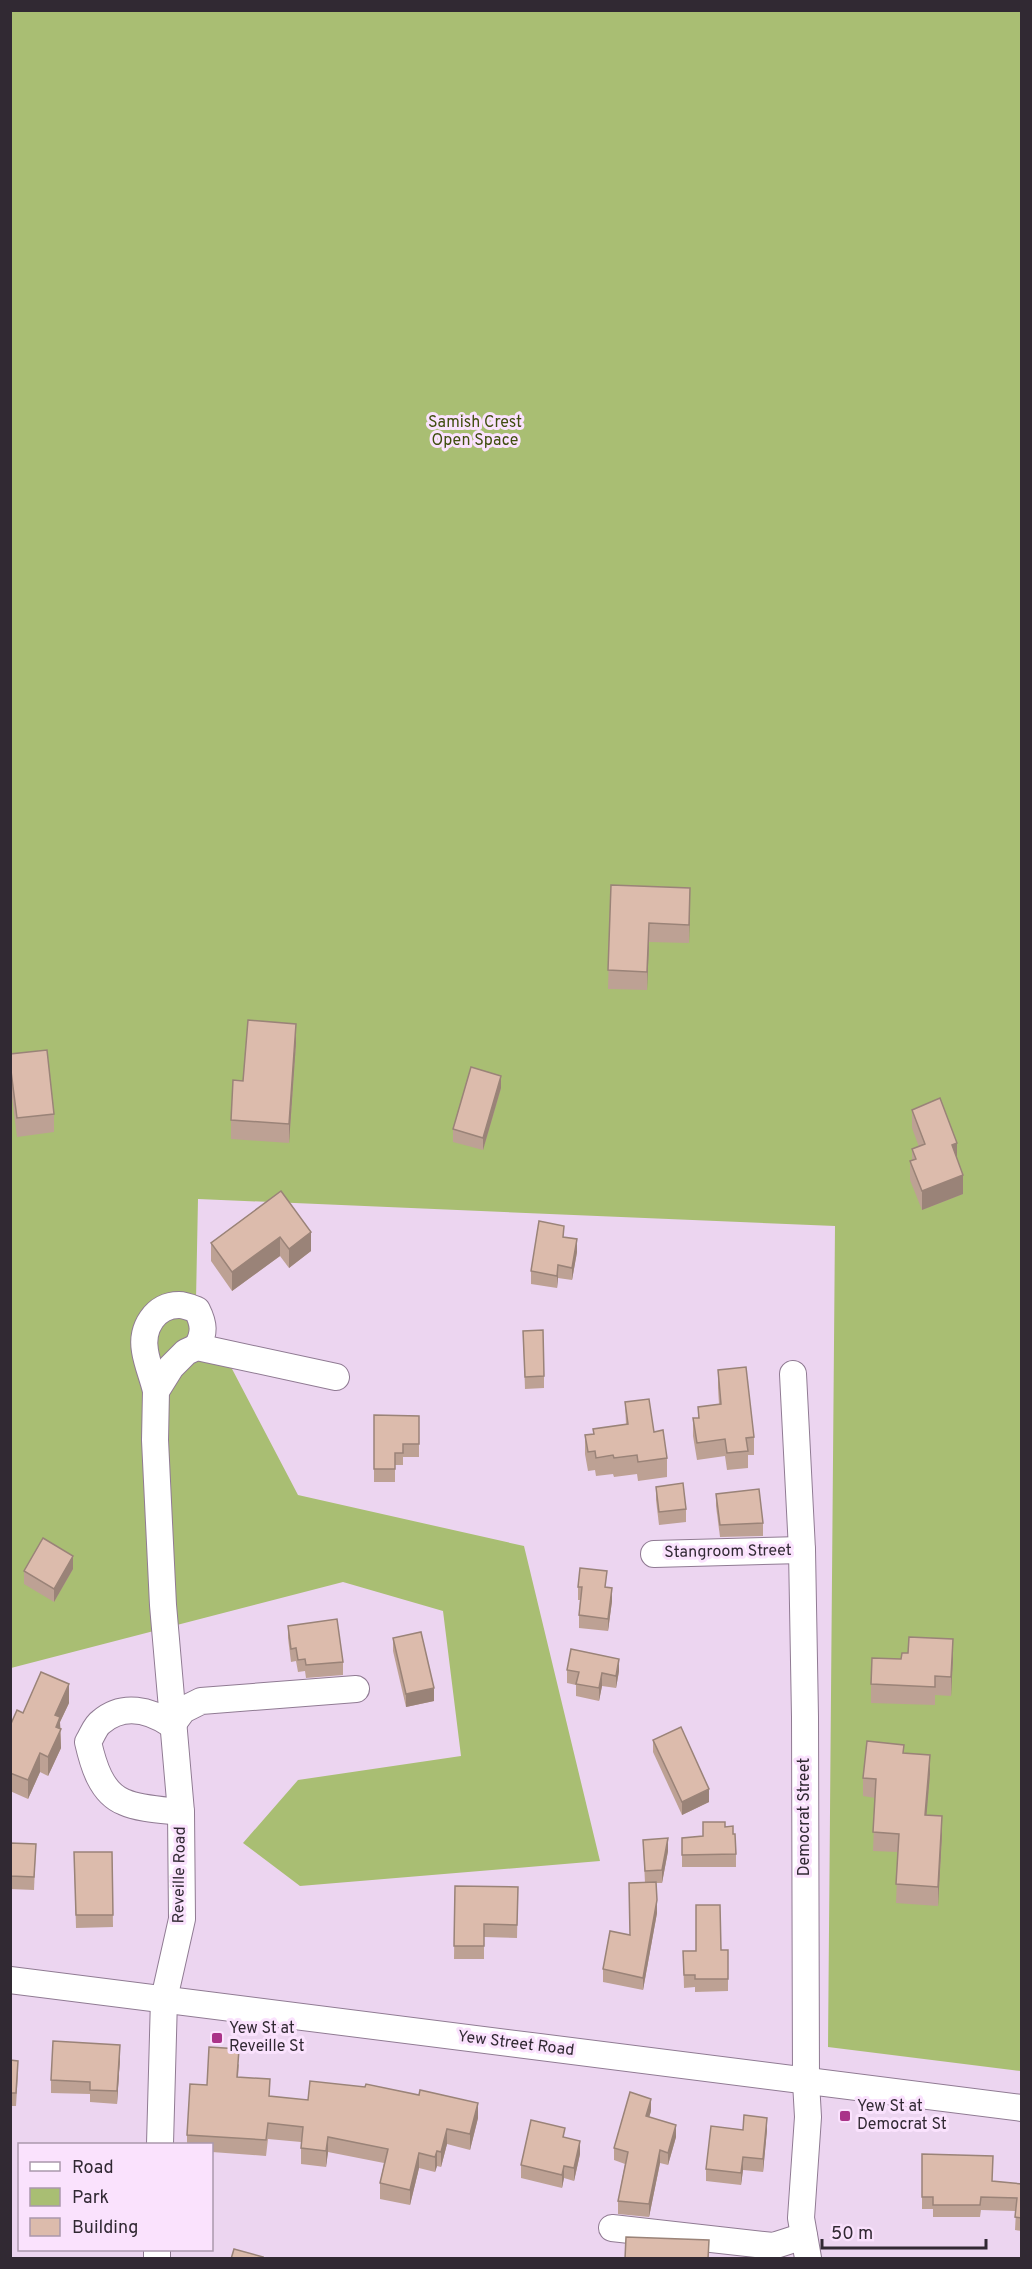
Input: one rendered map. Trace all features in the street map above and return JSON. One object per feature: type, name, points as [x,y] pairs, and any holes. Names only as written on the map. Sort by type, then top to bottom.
[{"type":"street","points":[[181,1305],[197,1310],[204,1323],[202,1338],[197,1347],[186,1352],[171,1367],[156,1391],[144,1350],[144,1332],[153,1316],[165,1307],[181,1305]]},
{"type":"street","points":[[197,1347],[336,1377]]},
{"type":"street","name":"Democrat Street","points":[[794,1374],[802,1550],[805,1717],[808,2117],[801,2218],[806,2247]]},
{"type":"street","name":"Reveille Road","points":[[156,1391],[155,1440],[163,1605],[181,1812],[182,1919],[164,1999],[160,2143]]},
{"type":"street","name":"Stangroom Street","points":[[654,1554],[802,1550]]},
{"type":"street","points":[[181,1812],[123,1802],[105,1787],[93,1765],[88,1742],[99,1722],[120,1712],[137,1709],[159,1716],[172,1725],[183,1710],[201,1701],[356,1689]]},
{"type":"street","name":"Yew Street Road","points":[[10,1980],[1022,2108]]},
{"type":"street","points":[[612,2228],[774,2246],[806,2247]]},
{"type":"green space","name":"Samish Crest Open Space","points":[[11,11],[1021,11],[1021,2071],[828,2047],[835,1226],[198,1199],[196,1300],[298,1495],[524,1546],[600,1861],[300,1886],[243,1843],[298,1780],[461,1756],[443,1611],[343,1582],[11,1668]]},
{"type":"building","points":[[611,885],[690,888],[689,925],[649,923],[647,972],[608,970]]},
{"type":"building","points":[[248,1020],[296,1024],[289,1124],[231,1120],[233,1080],[243,1081]]},
{"type":"building","points":[[47,1050],[54,1114],[17,1118],[10,1054]]},
{"type":"building","points":[[471,1067],[501,1076],[483,1138],[453,1129]]},
{"type":"building","points":[[940,1098],[957,1143],[952,1145],[963,1175],[922,1191],[910,1161],[916,1159],[912,1149],[925,1144],[912,1110]]},
{"type":"building","points":[[281,1191],[311,1232],[289,1249],[280,1237],[232,1272],[211,1243]]},
{"type":"building","points":[[539,1221],[564,1226],[563,1237],[577,1239],[572,1268],[558,1265],[557,1276],[531,1271]]},
{"type":"building","points":[[543,1330],[544,1376],[525,1377],[523,1331]]},
{"type":"building","points":[[746,1367],[754,1437],[746,1438],[748,1451],[727,1453],[725,1439],[697,1443],[693,1418],[699,1418],[698,1407],[721,1404],[718,1370]]},
{"type":"building","points":[[649,1399],[654,1432],[663,1430],[667,1458],[638,1462],[637,1455],[596,1458],[595,1451],[588,1452],[585,1435],[594,1434],[593,1429],[628,1424],[625,1402]]},
{"type":"building","points":[[374,1415],[419,1416],[419,1444],[403,1444],[403,1453],[395,1453],[395,1469],[374,1469]]},
{"type":"building","points":[[683,1483],[686,1509],[659,1512],[656,1487]]},
{"type":"building","points":[[759,1489],[763,1523],[720,1525],[716,1494]]},
{"type":"building","points":[[43,1538],[73,1556],[54,1589],[24,1571]]},
{"type":"building","points":[[580,1568],[607,1571],[605,1587],[612,1588],[608,1619],[579,1615],[582,1587],[578,1587]]},
{"type":"building","points":[[337,1619],[343,1662],[306,1665],[305,1659],[298,1660],[296,1648],[291,1649],[288,1626]]},
{"type":"building","points":[[421,1632],[434,1688],[406,1694],[393,1638]]},
{"type":"building","points":[[909,1637],[953,1639],[951,1677],[935,1676],[935,1687],[871,1684],[872,1658],[901,1659],[902,1653],[908,1653]]},
{"type":"building","points":[[571,1649],[619,1659],[616,1676],[602,1673],[599,1688],[576,1684],[579,1672],[567,1670]]},
{"type":"building","points":[[41,1672],[69,1684],[55,1715],[60,1717],[56,1727],[61,1729],[48,1757],[40,1753],[28,1780],[10,1773],[10,1726],[17,1710],[23,1713]]},
{"type":"building","points":[[681,1727],[709,1789],[682,1802],[653,1740]]},
{"type":"building","points":[[867,1741],[904,1745],[903,1753],[930,1755],[925,1815],[942,1816],[938,1887],[896,1884],[899,1834],[873,1832],[876,1779],[863,1778]]},
{"type":"building","points":[[703,1822],[725,1822],[725,1827],[733,1826],[736,1854],[682,1855],[682,1838],[703,1836]]},
{"type":"building","points":[[668,1838],[662,1870],[645,1871],[643,1840]]},
{"type":"building","points":[[10,1843],[36,1844],[34,1877],[10,1876]]},
{"type":"building","points":[[74,1852],[112,1852],[113,1915],[76,1915]]},
{"type":"building","points":[[656,1882],[657,1900],[643,1978],[603,1969],[610,1931],[630,1935],[629,1883]]},
{"type":"building","points":[[455,1886],[518,1887],[517,1925],[484,1924],[484,1946],[454,1946]]},
{"type":"building","points":[[696,1905],[720,1905],[721,1950],[728,1950],[728,1979],[695,1979],[695,1975],[684,1975],[683,1951],[696,1951]]},
{"type":"building","points":[[53,2041],[120,2045],[117,2091],[90,2090],[90,2082],[51,2080]]},
{"type":"building","points":[[209,2047],[239,2049],[237,2077],[270,2079],[269,2096],[308,2100],[310,2081],[365,2087],[366,2084],[419,2095],[420,2090],[478,2103],[470,2134],[447,2129],[441,2152],[437,2151],[435,2157],[419,2153],[410,2190],[380,2183],[388,2149],[328,2137],[326,2151],[301,2148],[303,2127],[268,2123],[266,2140],[187,2135],[190,2084],[207,2085]]},
{"type":"building","points":[[10,2060],[18,2061],[16,2093],[10,2093]]},
{"type":"building","points":[[630,2092],[651,2099],[646,2116],[676,2125],[668,2153],[660,2150],[649,2204],[618,2201],[628,2152],[614,2148]]},
{"type":"building","points":[[744,2115],[767,2118],[763,2159],[743,2157],[741,2173],[706,2169],[711,2126],[743,2130]]},
{"type":"building","points":[[531,2120],[565,2128],[563,2137],[580,2141],[574,2168],[564,2166],[562,2175],[521,2165]]},
{"type":"building","points":[[922,2154],[993,2156],[992,2181],[1022,2184],[1022,2218],[1015,2217],[1017,2198],[981,2197],[980,2205],[933,2205],[933,2197],[922,2197]]},
{"type":"building","points":[[626,2237],[709,2240],[708,2259],[625,2259]]},
{"type":"building","points":[[234,2249],[263,2257],[262,2259],[231,2259]]},
{"type":"place","name":"Yew St at Reveille St","points":[[217,2038]]},
{"type":"place","name":"Yew St at Democrat St","points":[[845,2116]]}]
